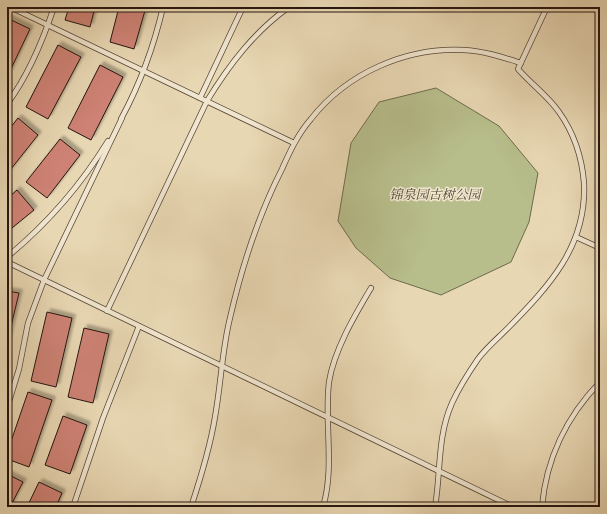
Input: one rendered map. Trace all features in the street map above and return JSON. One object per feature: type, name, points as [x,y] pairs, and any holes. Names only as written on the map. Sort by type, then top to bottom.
[{"type":"lane","points":[[10,7],[294,143]]},
{"type":"lane","points":[[7,104],[31,64],[54,7]]},
{"type":"lane","points":[[7,408],[19,369],[28,323],[44,280],[144,71],[157,33],[163,7]]},
{"type":"lane","points":[[200,98],[243,7]]},
{"type":"lane","points":[[107,311],[207,101],[227,69],[251,39],[289,7]]},
{"type":"lane","points":[[435,507],[438,487],[437,470],[440,446],[452,403],[479,358],[556,275],[568,256],[576,237],[582,216],[584,194],[583,173],[579,152],[571,131],[560,113],[518,68],[547,7]]},
{"type":"lane","points":[[191,507],[205,466],[216,416],[221,366],[243,266],[270,192],[294,143],[311,119],[331,98],[354,80],[379,66],[400,59],[435,51],[464,50],[493,54],[520,63]]},
{"type":"lane","points":[[7,257],[27,241],[63,203],[95,162],[122,118]]},
{"type":"lane","points":[[576,237],[600,248]]},
{"type":"lane","points":[[7,262],[513,507]]},
{"type":"lane","points":[[323,507],[328,473],[327,417],[329,381],[340,349],[354,317],[371,288]]},
{"type":"lane","points":[[73,507],[103,418],[139,326]]},
{"type":"lane","points":[[542,507],[549,465],[559,440],[573,415],[600,382]]},
{"type":"green space","name":"锦泉园古树公园","points":[[436,88],[499,126],[538,173],[529,222],[511,262],[441,295],[390,278],[356,248],[338,221],[351,143],[379,102]]},
{"type":"building","points":[[69,7],[95,7],[90,27],[65,20]]},
{"type":"building","points":[[119,7],[146,7],[134,49],[110,42]]},
{"type":"building","points":[[7,18],[30,29],[9,73],[7,72],[7,49],[11,43],[7,42]]},
{"type":"building","points":[[58,45],[81,57],[48,119],[26,107]]},
{"type":"building","points":[[100,65],[123,77],[91,140],[68,128]]},
{"type":"building","points":[[18,118],[38,135],[7,174],[7,132]]},
{"type":"building","points":[[60,139],[80,155],[47,198],[26,182]]},
{"type":"building","points":[[17,190],[34,210],[7,232],[7,199]]},
{"type":"building","points":[[7,291],[19,293],[7,343]]},
{"type":"building","points":[[47,312],[72,318],[56,387],[31,381]]},
{"type":"building","points":[[84,328],[109,334],[93,403],[68,397]]},
{"type":"building","points":[[28,392],[52,400],[29,467],[7,459],[7,453]]},
{"type":"building","points":[[63,416],[87,425],[70,474],[45,465]]},
{"type":"building","points":[[7,474],[23,482],[10,507],[7,507]]},
{"type":"building","points":[[39,482],[62,493],[56,507],[27,507]]}]
